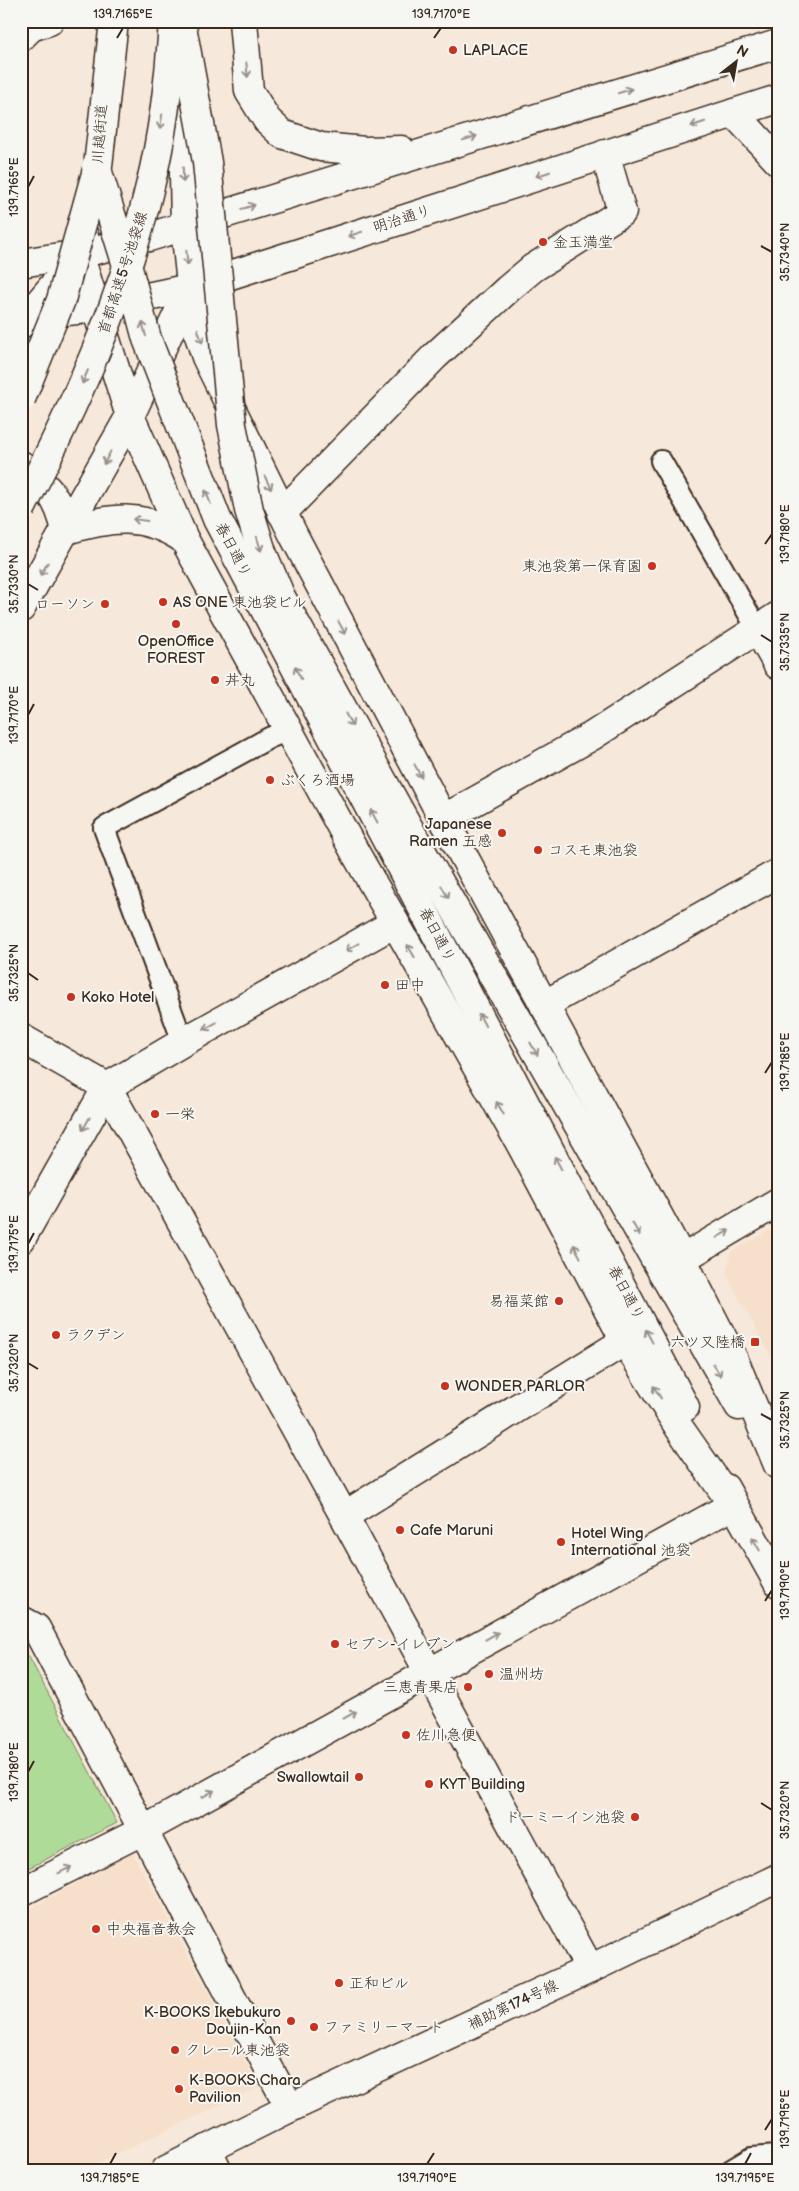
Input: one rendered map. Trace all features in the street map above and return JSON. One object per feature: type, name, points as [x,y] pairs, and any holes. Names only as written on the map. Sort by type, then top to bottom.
[{"type":"main road","points":[[21,38],[30,28],[49,21]]},
{"type":"main road","points":[[21,399],[61,300],[98,166],[113,21]]},
{"type":"main road","name":"川越街道","points":[[113,21],[96,166],[129,272]]},
{"type":"main road","points":[[23,319],[79,254],[104,164],[115,102],[120,21]]},
{"type":"main road","name":"首都高速5号池袋線","points":[[21,509],[56,441],[85,377],[109,318],[132,252],[151,185],[171,62],[173,21]]},
{"type":"main road","points":[[181,21],[184,227],[195,323],[206,356],[282,513],[443,819],[682,1259],[734,1360],[778,1467]]},
{"type":"main road","name":"春日通り","points":[[181,21],[207,162],[218,254],[232,425],[242,481],[262,552],[281,597],[733,1505],[778,1583]]},
{"type":"main road","points":[[243,21],[249,91],[267,120],[282,134],[321,147],[364,151],[437,148]]},
{"type":"main road","points":[[21,262],[79,254],[184,227],[778,44]]},
{"type":"main road","name":"明治通り","points":[[23,319],[95,308],[190,288],[778,99]]},
{"type":"main road","points":[[734,113],[778,161]]},
{"type":"main road","points":[[282,513],[436,356],[508,289],[533,268],[622,212],[605,154]]},
{"type":"main road","points":[[21,1892],[142,1831],[733,1505],[680,1429],[625,1341],[520,1143],[395,923],[184,539],[130,416],[79,254]]},
{"type":"main road","name":"春日通り","points":[[129,272],[147,339],[217,519],[409,855],[718,1372],[778,1467]]},
{"type":"main road","points":[[21,608],[130,416],[190,288]]},
{"type":"main road","points":[[21,465],[49,489],[62,512],[66,530]]},
{"type":"main road","points":[[66,530],[112,519],[133,519],[152,522],[184,539]]},
{"type":"main road","points":[[443,819],[592,736],[768,623],[778,665]]},
{"type":"main road","points":[[544,1005],[778,874]]},
{"type":"main road","points":[[21,1240],[107,1087],[182,1042],[395,923]]},
{"type":"main road","points":[[21,1038],[107,1087],[344,1516],[590,1969]]},
{"type":"main road","points":[[682,1259],[778,1202]]},
{"type":"main road","points":[[344,1516],[625,1341]]},
{"type":"main road","points":[[21,1620],[36,1628],[290,2108]]},
{"type":"main road","name":"補助第174号線","points":[[166,2170],[212,2159],[290,2108],[590,1969],[778,1878]]},
{"type":"lane","points":[[662,461],[768,623]]},
{"type":"lane","points":[[182,1042],[104,828],[269,738],[288,730]]},
{"type":"lane","points":[[731,2170],[733,2167],[751,2158],[778,2156]]},
{"type":"shaded area","points":[[778,1225],[778,1369],[726,1275],[731,1252]]},
{"type":"shaded area","points":[[133,1853],[259,2087],[83,2170],[21,2170],[21,1913]]},
{"type":"green space","points":[[21,1642],[117,1823],[21,1872]]},
{"type":"place","name":"LAPLACE","points":[[453,50]]},
{"type":"place","name":"金玉満堂","points":[[543,242]]},
{"type":"place","name":"東池袋第一保育園","points":[[652,566]]},
{"type":"place","name":"AS ONE 東池袋ビル","points":[[163,602]]},
{"type":"place","name":"ローソン","points":[[105,604]]},
{"type":"place","name":"OpenOffice FOREST","points":[[176,624]]},
{"type":"place","name":"丼丸","points":[[215,680]]},
{"type":"place","name":"ぶくろ酒場","points":[[270,780]]},
{"type":"place","name":"Japanese Ramen 五感","points":[[502,833]]},
{"type":"place","name":"コスモ東池袋","points":[[538,850]]},
{"type":"place","name":"田中","points":[[385,985]]},
{"type":"place","name":"Koko Hotel","points":[[71,997]]},
{"type":"place","name":"一栄","points":[[155,1114]]},
{"type":"place","name":"易福菜館","points":[[559,1301]]},
{"type":"place","name":"ラクデン","points":[[56,1335]]},
{"type":"place","name":"六ツ又陸橋","points":[[755,1342]]},
{"type":"place","name":"WONDER PARLOR","points":[[445,1386]]},
{"type":"place","name":"Cafe Maruni","points":[[400,1530]]},
{"type":"place","name":"Hotel Wing International 池袋","points":[[561,1542]]},
{"type":"place","name":"セブン-イレブン","points":[[335,1644]]},
{"type":"place","name":"温州坊","points":[[489,1674]]},
{"type":"place","name":"三恵青果店","points":[[468,1687]]},
{"type":"place","name":"佐川急便","points":[[406,1735]]},
{"type":"place","name":"Swallowtail","points":[[359,1777]]},
{"type":"place","name":"KYT Building","points":[[429,1784]]},
{"type":"place","name":"ドーミーイン池袋","points":[[635,1817]]},
{"type":"place","name":"中央福音教会","points":[[96,1929]]},
{"type":"place","name":"正和ビル","points":[[339,1983]]},
{"type":"place","name":"K-BOOKS Ikebukuro Doujin-Kan","points":[[291,2021]]},
{"type":"place","name":"ファミリーマート","points":[[314,2027]]},
{"type":"place","name":"クレール東池袋","points":[[175,2050]]},
{"type":"place","name":"K-BOOKS Chara Pavilion","points":[[179,2089]]}]
